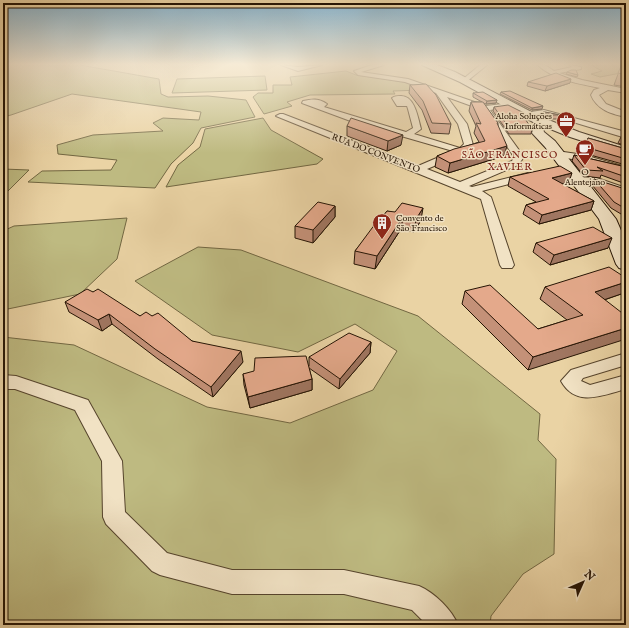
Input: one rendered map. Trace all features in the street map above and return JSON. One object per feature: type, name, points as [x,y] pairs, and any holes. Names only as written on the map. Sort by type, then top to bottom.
[{"type":"street","points":[[418,168],[462,151],[469,146],[468,138],[452,106],[441,94]]},
{"type":"street","points":[[446,94],[485,108],[510,105]]},
{"type":"street","points":[[490,94],[527,115],[561,130],[626,151]]},
{"type":"street","points":[[595,94],[596,100],[601,105],[626,115]]},
{"type":"street","points":[[406,135],[417,129],[412,109],[409,104]]},
{"type":"street","points":[[318,107],[462,151]]},
{"type":"street","points":[[460,186],[515,163],[519,157],[485,108]]},
{"type":"street","points":[[527,115],[544,112],[626,134]]},
{"type":"street","points":[[527,115],[538,129],[538,133],[608,219],[625,259]]},
{"type":"street","name":"RUA DO CONVENTO","points":[[280,116],[418,168],[486,197],[507,265]]},
{"type":"street","points":[[538,129],[561,130]]},
{"type":"street","points":[[562,163],[589,158],[626,170]]},
{"type":"street","points":[[562,163],[597,181],[626,192]]},
{"type":"street","points":[[471,191],[538,174]]},
{"type":"street","points":[[626,359],[577,374],[570,381],[579,389],[590,392],[626,382]]},
{"type":"street","points":[[3,382],[16,383],[82,405],[112,461],[114,517],[160,564],[232,582],[344,582],[419,599],[445,625]]},
{"type":"shaded area","points":[[3,94],[71,94],[11,115],[3,117]]},
{"type":"shaded area","points":[[74,94],[162,94],[168,97],[208,96],[246,100],[255,117],[201,128],[193,143],[171,164],[155,188],[28,182],[42,171],[111,170],[117,160],[58,154],[57,145],[93,135],[163,131],[153,123],[163,118],[199,120],[201,112]]},
{"type":"shaded area","points":[[256,94],[369,94],[310,95],[287,102],[292,106],[264,114],[253,97]]},
{"type":"shaded area","points":[[263,118],[271,130],[323,159],[317,164],[166,187],[178,165],[200,147],[205,129]]},
{"type":"shaded area","points":[[3,169],[29,170],[3,196]]},
{"type":"shaded area","points":[[127,218],[117,259],[80,294],[3,310],[3,231],[14,226]]},
{"type":"shaded area","points":[[198,247],[241,250],[418,316],[540,414],[538,440],[556,459],[554,554],[523,574],[491,616],[490,625],[3,625],[3,337],[74,345],[207,407],[290,423],[373,390],[397,351],[355,324],[298,352],[212,335],[135,281]]},
{"type":"building","points":[[418,94],[435,94],[451,124],[432,123],[423,101]]},
{"type":"building","points":[[475,94],[487,94],[497,100],[487,101]]},
{"type":"building","points":[[505,94],[517,94],[543,106],[532,108]]},
{"type":"building","points":[[471,102],[483,102],[498,123],[507,146],[450,163],[437,156],[454,149],[485,141],[476,123],[481,124]]},
{"type":"building","points":[[508,105],[524,113],[521,113],[532,129],[510,129],[494,107]]},
{"type":"building","points":[[543,112],[545,112],[560,115],[551,115]]},
{"type":"building","points":[[351,118],[403,135],[388,141],[347,126]]},
{"type":"building","points":[[588,138],[626,149],[626,159],[585,147]]},
{"type":"building","points":[[574,155],[626,167],[626,177],[597,167],[603,171],[586,170]]},
{"type":"building","points":[[560,166],[572,173],[552,178],[594,201],[542,215],[526,205],[549,199],[510,177]]},
{"type":"building","points":[[594,179],[622,188],[626,192],[626,209],[614,202]]},
{"type":"building","points":[[318,202],[335,206],[313,230],[295,226]]},
{"type":"building","points":[[402,203],[423,208],[416,219],[403,217],[377,256],[355,251],[381,216],[383,216],[387,211],[395,212]]},
{"type":"building","points":[[593,227],[612,238],[554,255],[536,243]]},
{"type":"building","points":[[609,267],[626,278],[626,282],[595,292],[626,316],[626,328],[533,357],[465,291],[490,285],[538,329],[583,315],[545,287]]},
{"type":"building","points":[[87,289],[93,292],[98,289],[140,316],[146,312],[152,316],[158,313],[192,341],[241,351],[211,387],[155,349],[109,314],[98,320],[65,302]]},
{"type":"building","points":[[349,333],[371,342],[340,379],[309,357]]},
{"type":"building","points":[[306,356],[312,379],[248,397],[243,374],[254,371],[255,358]]},
{"type":"place","name":"Aloha Soluções Informáticas","points":[[566,138]]},
{"type":"place","name":"O Alentejano","points":[[585,166]]},
{"type":"place","name":"Convento de São Francisco","points":[[382,240]]},
{"type":"district","name":"SÃO FRANCISCO XAVIER","points":[[510,160]]}]
